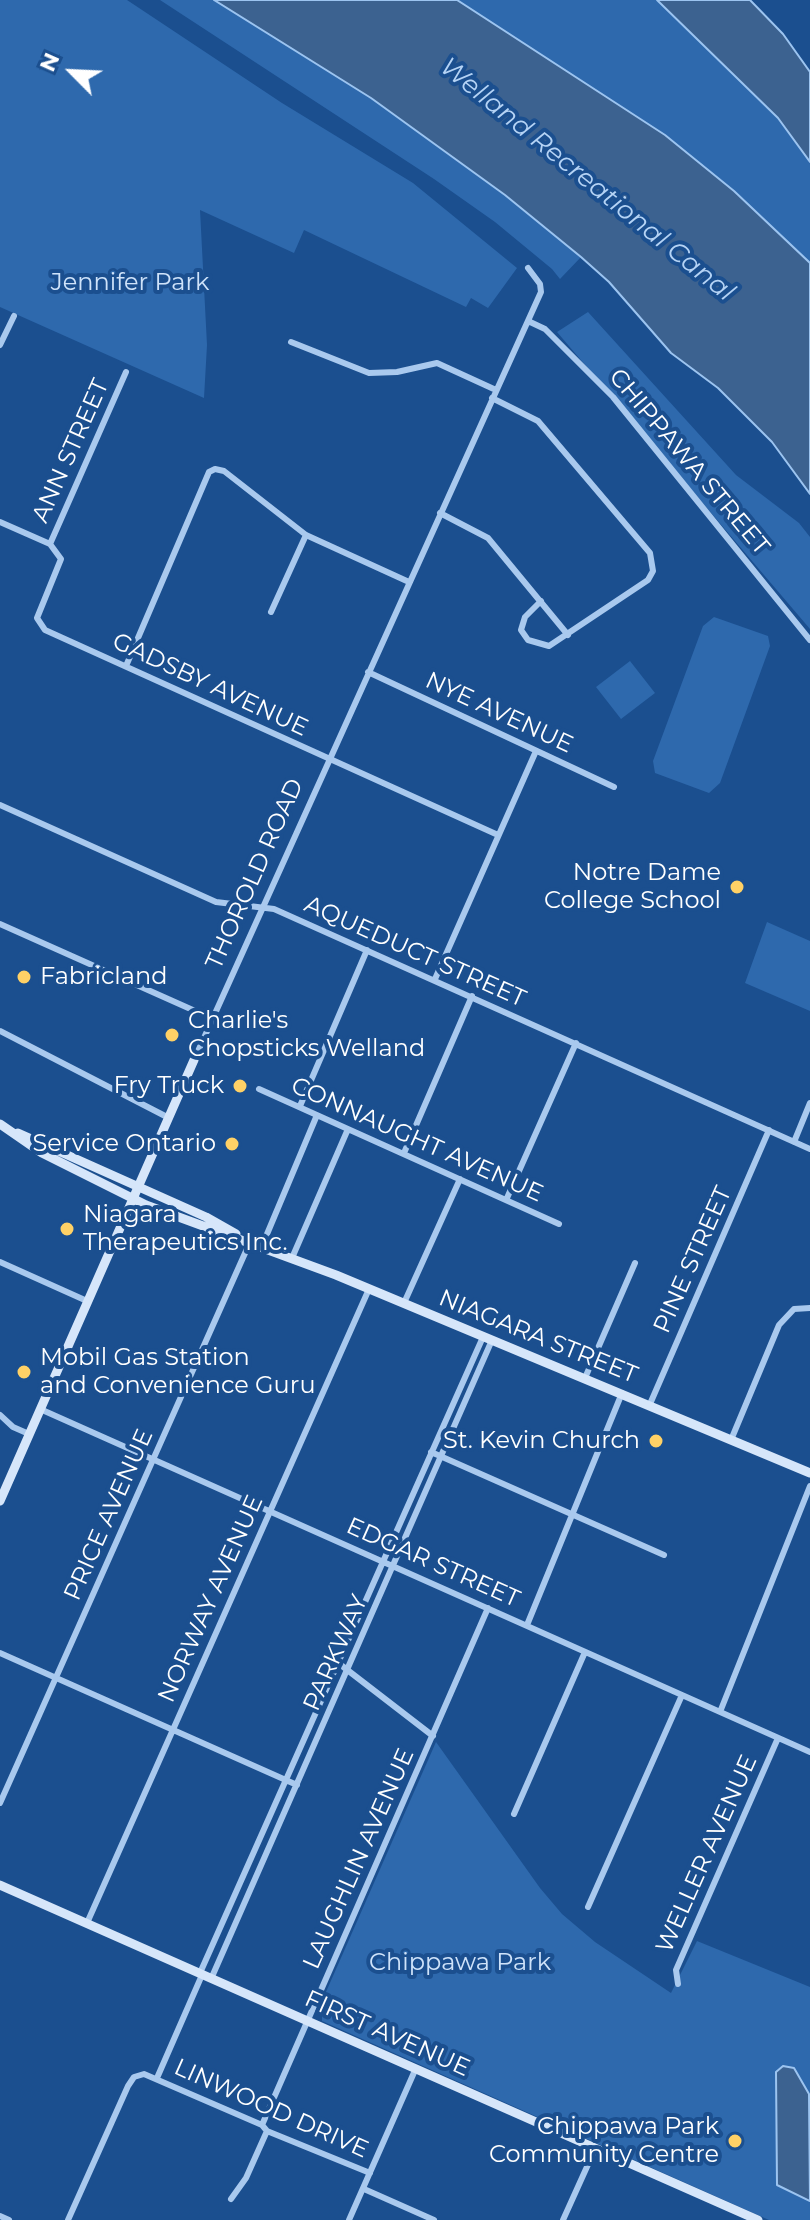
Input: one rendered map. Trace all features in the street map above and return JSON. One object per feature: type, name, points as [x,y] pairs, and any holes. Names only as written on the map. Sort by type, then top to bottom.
[{"type":"street","name":"THOROLD ROAD","points":[[0,1501],[261,908],[542,289],[528,268]]},
{"type":"street","points":[[0,345],[14,316]]},
{"type":"street","name":"CHIPPAWA STREET","points":[[528,321],[545,329],[613,397],[810,640]]},
{"type":"street","points":[[291,342],[369,373],[397,372],[437,363],[496,390]]},
{"type":"street","name":"ANN STREET","points":[[50,544],[126,372]]},
{"type":"street","points":[[492,398],[538,421],[650,553],[653,571],[648,580],[549,646],[528,640],[522,633],[522,621],[541,601]]},
{"type":"street","points":[[126,666],[209,472],[215,469],[224,471],[306,535],[409,582]]},
{"type":"street","points":[[440,513],[488,538],[568,635]]},
{"type":"street","points":[[0,522],[50,544]]},
{"type":"street","points":[[271,612],[306,535]]},
{"type":"street","name":"GADSBY AVENUE","points":[[50,544],[61,559],[37,618],[45,630],[498,835]]},
{"type":"street","name":"NYE AVENUE","points":[[368,672],[614,787]]},
{"type":"street","points":[[435,979],[536,751]]},
{"type":"street","name":"AQUEDUCT STREET","points":[[0,805],[205,897],[229,905],[274,909],[810,1149]]},
{"type":"street","points":[[0,924],[213,1019]]},
{"type":"street","points":[[300,1106],[367,950]]},
{"type":"street","points":[[404,1153],[472,996]]},
{"type":"street","points":[[0,1031],[169,1118]]},
{"type":"street","points":[[507,1198],[576,1043]]},
{"type":"street","name":"CONNAUGHT AVENUE","points":[[259,1089],[559,1224]]},
{"type":"street","points":[[794,1142],[810,1103]]},
{"type":"street","points":[[262,1246],[317,1115]]},
{"type":"street","name":"NIAGARA STREET","points":[[0,1124],[42,1153],[133,1199],[201,1228],[262,1246],[404,1303],[810,1473]]},
{"type":"street","points":[[292,1258],[348,1129]]},
{"type":"street","name":"PINE STREET","points":[[650,1404],[769,1130]]},
{"type":"street","name":"NIAGARA STREET","points":[[10,1131],[34,1137],[206,1217],[250,1242]]},
{"type":"street","points":[[404,1303],[460,1179]]},
{"type":"street","name":"PRICE AVENUE","points":[[0,1803],[250,1242]]},
{"type":"street","points":[[0,1262],[87,1301]]},
{"type":"street","points":[[585,1378],[635,1263]]},
{"type":"street","name":"NORWAY AVENUE","points":[[87,1923],[369,1289]]},
{"type":"street","points":[[731,1440],[779,1325],[799,1306],[810,1308]]},
{"type":"street","name":"PARKWAY","points":[[205,1976],[244,1873],[337,1662],[431,1452],[487,1338]]},
{"type":"street","name":"PARKWAY","points":[[157,2078],[205,1976],[257,1877],[443,1458],[487,1338]]},
{"type":"street","points":[[527,1625],[622,1393]]},
{"type":"street","name":"EDGAR STREET","points":[[40,1409],[808,1751]]},
{"type":"street","points":[[0,1415],[13,1427],[29,1434]]},
{"type":"street","points":[[431,1452],[664,1555]]},
{"type":"street","points":[[720,1712],[810,1486]]},
{"type":"street","name":"LAUGHLIN AVENUE","points":[[262,2125],[488,1608]]},
{"type":"street","points":[[514,1814],[585,1652]]},
{"type":"street","points":[[0,1653],[297,1785]]},
{"type":"street","points":[[337,1662],[350,1668],[433,1736]]},
{"type":"street","points":[[588,1907],[682,1695]]},
{"type":"street","name":"WELLER AVENUE","points":[[678,1984],[676,1970],[778,1738]]},
{"type":"street","points":[[808,1751],[810,1742]]},
{"type":"street","points":[[244,1873],[257,1877]]},
{"type":"street","name":"FIRST AVENUE","points":[[0,1885],[758,2220]]},
{"type":"street","points":[[349,2220],[416,2068]]},
{"type":"street","points":[[68,2220],[129,2084],[141,2074],[157,2078]]},
{"type":"street","name":"LINWOOD DRIVE","points":[[157,2078],[262,2125],[267,2131],[370,2173]]},
{"type":"street","points":[[231,2199],[246,2178],[267,2131]]},
{"type":"street","points":[[563,2220],[595,2149]]},
{"type":"street","name":"LINWOOD DRIVE","points":[[364,2189],[434,2220]]},
{"type":"street","points":[[0,2216],[9,2220]]},
{"type":"green space","name":"Jennifer Park","points":[[0,0],[127,0],[282,103],[413,183],[517,268],[488,308],[471,298],[466,307],[304,230],[294,253],[200,210],[207,345],[204,398],[0,307]]},
{"type":"green space","points":[[160,0],[214,0],[371,98],[505,195],[581,257],[560,279],[495,222],[434,179]]},
{"type":"green space","points":[[457,0],[657,0],[778,118],[810,162],[810,263],[734,191]]},
{"type":"green space","points":[[588,312],[736,475],[799,523],[810,537],[810,629],[557,332]]},
{"type":"green space","points":[[714,617],[768,636],[770,646],[720,783],[709,793],[655,773],[653,761],[703,626]]},
{"type":"green space","points":[[630,661],[655,693],[621,719],[596,687]]},
{"type":"green space","points":[[767,922],[810,941],[810,1011],[745,983]]},
{"type":"green space","name":"Chippawa Park","points":[[436,1742],[562,1914],[595,1942],[671,1993],[697,1941],[810,1987],[810,2220],[769,2220],[322,2021],[322,2001]]},
{"type":"water","name":"Welland Recreational Canal","points":[[214,0],[457,0],[665,135],[734,191],[810,263],[810,494],[772,442],[718,388],[671,353],[609,282],[581,257],[505,195],[371,98]]},
{"type":"water","points":[[657,0],[750,0],[783,34],[810,72],[810,162],[778,118]]},
{"type":"water","points":[[783,2066],[794,2068],[809,2094],[810,2201],[777,2185],[776,2072]]},
{"type":"place","name":"Notre Dame College School","points":[[737,887]]},
{"type":"place","name":"Fabricland","points":[[24,977]]},
{"type":"place","name":"Charlie's Chopsticks Welland","points":[[172,1035]]},
{"type":"place","name":"Fry Truck","points":[[240,1086]]},
{"type":"place","name":"Service Ontario","points":[[232,1144]]},
{"type":"place","name":"Niagara Therapeutics Inc.","points":[[67,1229]]},
{"type":"place","name":"Mobil Gas Station and Convenience Guru","points":[[24,1372]]},
{"type":"place","name":"St. Kevin Church","points":[[656,1441]]},
{"type":"place","name":"Chippawa Park Community Centre","points":[[735,2141]]}]
